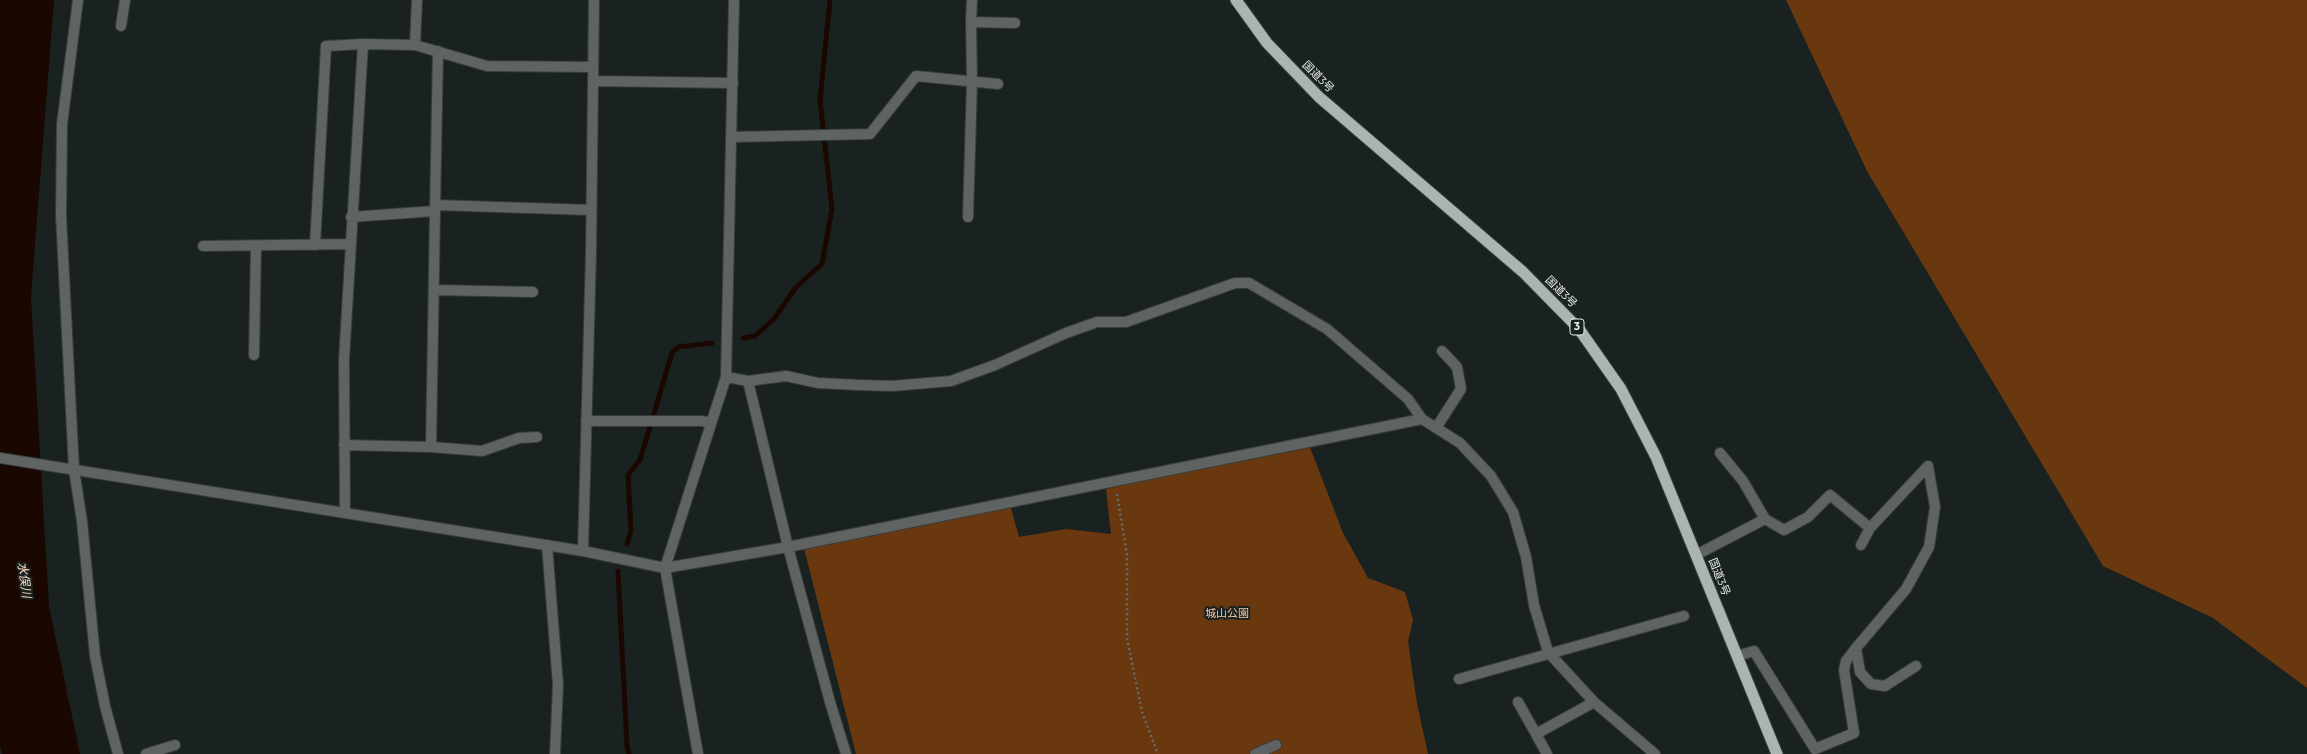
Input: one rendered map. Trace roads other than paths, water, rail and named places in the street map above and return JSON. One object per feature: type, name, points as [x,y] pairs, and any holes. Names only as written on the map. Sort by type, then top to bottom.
[{"type":"highway","name":"国道3号","points":[[1236,0],[1267,43],[1319,97],[1523,272],[1579,329],[1621,390],[1649,444],[1777,754]]},
{"type":"street","points":[[78,0],[62,124],[61,216],[70,470],[82,521],[95,656],[104,706],[118,754]]},
{"type":"street","points":[[121,26],[125,0]]},
{"type":"street","points":[[416,45],[417,0]]},
{"type":"street","points":[[583,550],[594,0]]},
{"type":"street","points":[[698,754],[665,568],[726,377],[734,83],[734,0]]},
{"type":"street","points":[[968,217],[972,81],[972,0]]},
{"type":"street","points":[[971,22],[1015,23]]},
{"type":"street","points":[[344,513],[344,360],[351,217],[363,44]]},
{"type":"street","points":[[316,244],[326,46],[363,44],[416,45],[487,66],[593,68]]},
{"type":"street","points":[[431,447],[438,51]]},
{"type":"street","points":[[732,137],[870,134],[916,76],[998,84]]},
{"type":"street","points":[[593,81],[734,83]]},
{"type":"street","points":[[351,217],[435,208],[591,210]]},
{"type":"street","points":[[203,246],[350,244]]},
{"type":"street","points":[[254,355],[256,246]]},
{"type":"street","points":[[726,377],[748,380],[786,376],[818,383],[892,386],[951,381],[995,365],[1066,333],[1097,322],[1126,322],[1235,283],[1249,283],[1327,329],[1408,399],[1422,419],[1460,443],[1491,476],[1513,512],[1526,557],[1534,604],[1548,652],[1594,702],[1655,754]]},
{"type":"street","points":[[434,290],[533,292]]},
{"type":"street","points":[[1436,428],[1461,389],[1457,367],[1442,351]]},
{"type":"street","points":[[748,380],[788,546],[830,702],[846,754]]},
{"type":"street","points":[[0,458],[583,550],[665,568],[788,546],[1422,419]]},
{"type":"street","points":[[586,421],[702,421],[711,423]]},
{"type":"street","points":[[344,445],[431,447],[482,451],[519,438],[537,437]]},
{"type":"street","points":[[1720,453],[1743,481],[1765,519],[1784,530],[1808,517],[1830,495],[1870,528]]},
{"type":"street","points":[[1737,656],[1754,651],[1815,749],[1854,733],[1844,670],[1846,661],[1906,589],[1929,547],[1935,507],[1928,466],[1870,528],[1861,545]]},
{"type":"street","points":[[1696,555],[1765,519]]},
{"type":"street","points":[[547,545],[558,686],[555,754]]},
{"type":"street","points":[[1459,679],[1548,652],[1684,616]]},
{"type":"street","points":[[1856,648],[1860,672],[1871,684],[1885,686],[1916,666]]},
{"type":"street","points":[[1518,702],[1547,754]]},
{"type":"street","points":[[1536,734],[1594,702]]},
{"type":"street","points":[[146,754],[175,745]]},
{"type":"street","points":[[1255,754],[1276,745]]},
{"type":"water","name":"水俣川","points":[[0,0],[54,0],[31,297],[49,606],[80,754],[2,754],[0,746]]},
{"type":"waterway","points":[[743,338],[755,336],[774,319],[796,287],[822,264],[832,209],[820,100],[830,0]]},
{"type":"waterway","points":[[627,544],[631,531],[628,475],[640,460],[672,353],[678,347],[712,343]]},
{"type":"waterway","points":[[618,571],[627,746],[629,754]]},
{"type":"park label","name":"城山公園","points":[[1227,614]]}]
